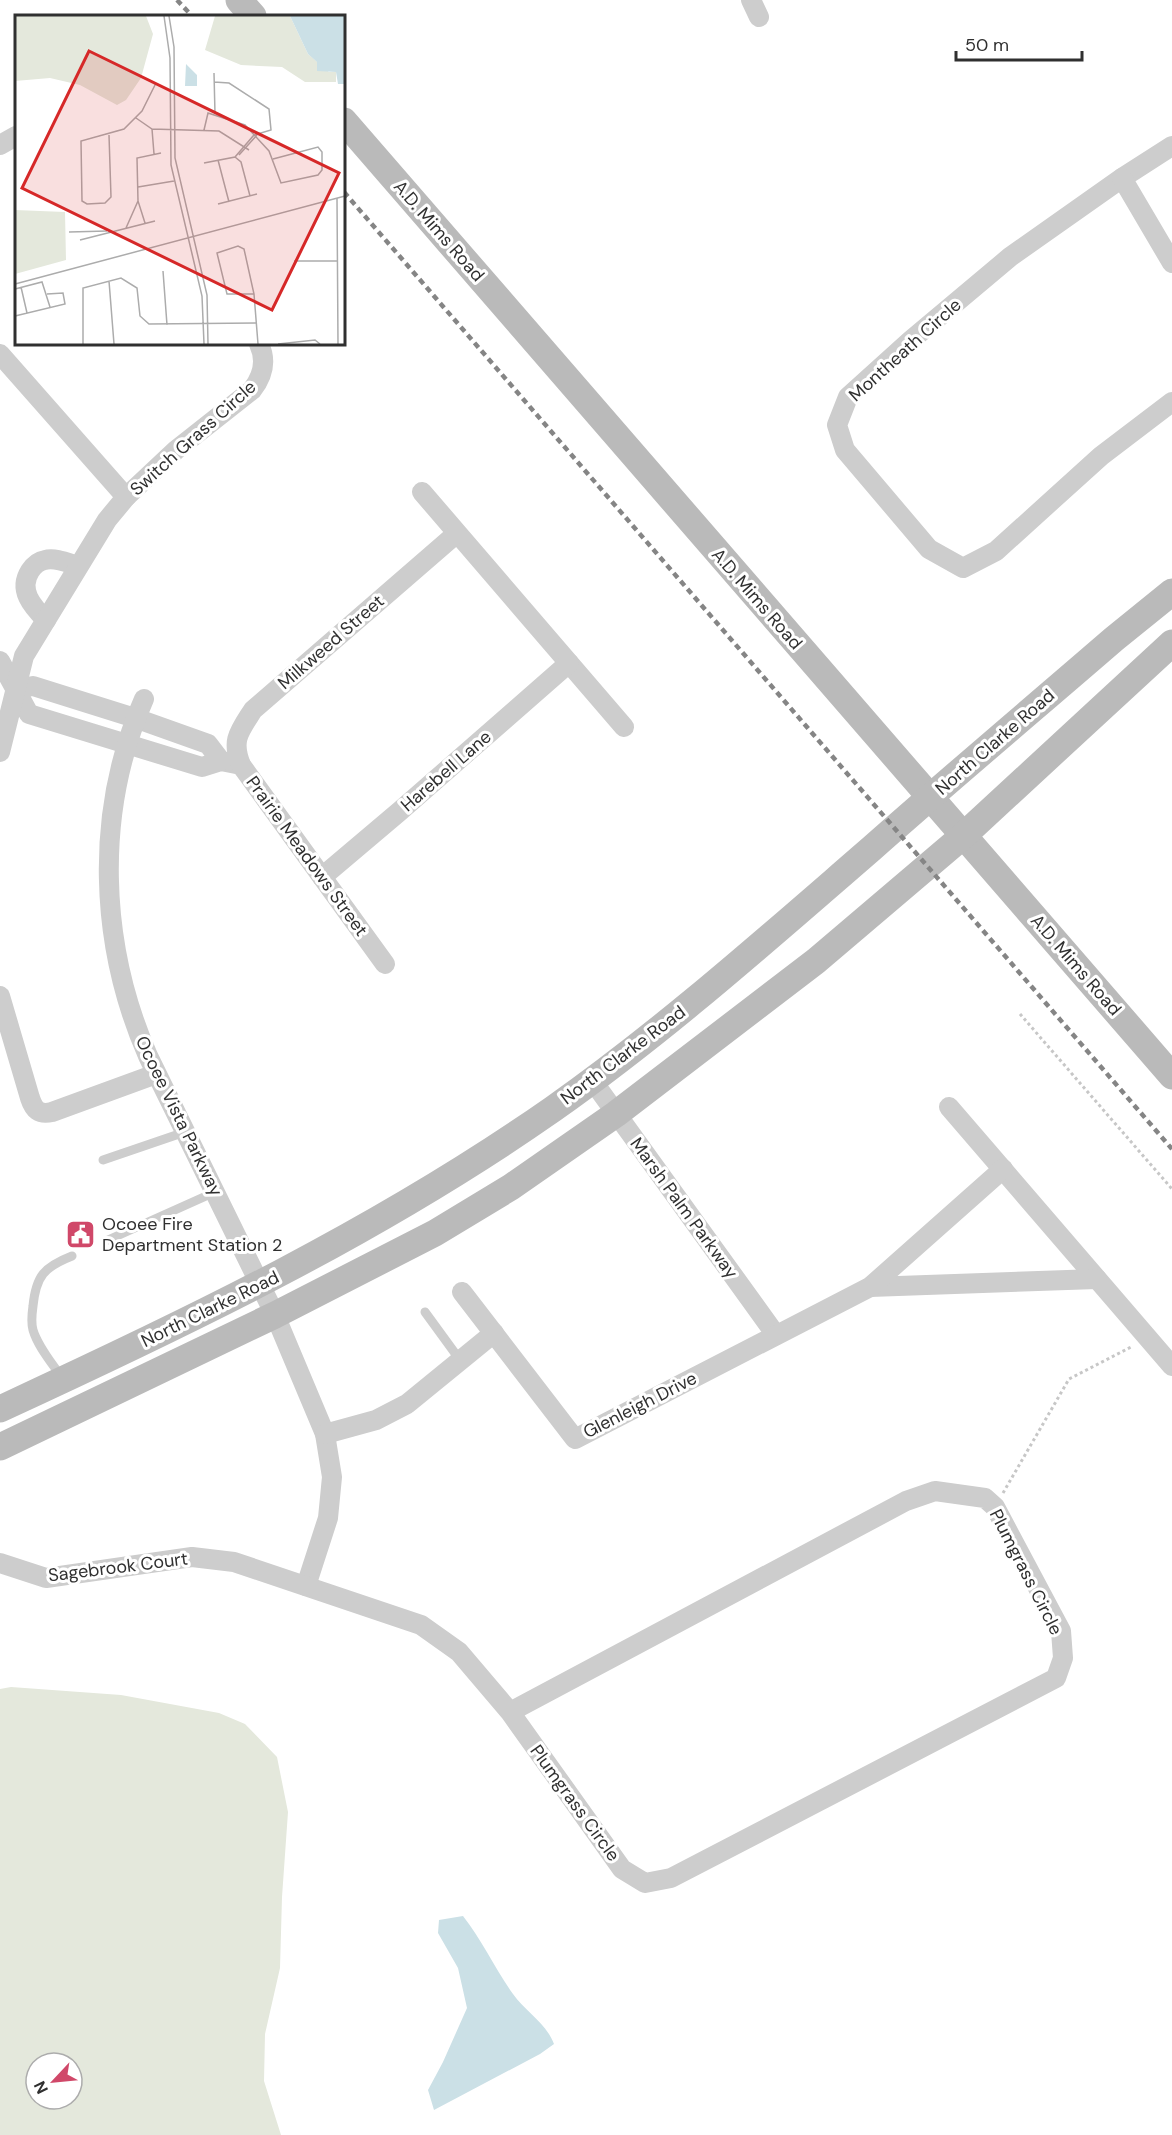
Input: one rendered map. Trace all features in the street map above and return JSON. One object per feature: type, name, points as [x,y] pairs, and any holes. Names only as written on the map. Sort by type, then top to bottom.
[{"type":"street","points":[[239,0],[252,15]]},
{"type":"street","name":"A.D. Mims Road","points":[[345,122],[1172,1076]]},
{"type":"street","points":[[0,145],[15,137]]},
{"type":"street","name":"Montheath Circle","points":[[1172,146],[1122,178],[1010,257],[910,341],[848,397],[837,425],[845,450],[929,549],[963,568],[996,550],[1101,456],[1172,402]]},
{"type":"street","points":[[1122,178],[1172,263]]},
{"type":"street","name":"Switch Grass Circle","points":[[0,752],[24,656],[107,520],[126,497],[176,450],[252,390],[261,378],[264,362],[259,345]]},
{"type":"street","name":"Switch Grass Circle","points":[[0,354],[126,497]]},
{"type":"street","points":[[422,492],[624,727]]},
{"type":"street","name":"Milkweed Street","points":[[241,765],[235,744],[238,734],[253,710],[456,534]]},
{"type":"street","points":[[46,620],[34,608],[26,591],[28,574],[35,564],[47,559],[78,566]]},
{"type":"street","name":"North Clarke Road","points":[[0,1409],[261,1284],[352,1235],[447,1179],[552,1109],[714,985],[1114,639],[1172,592]]},
{"type":"street","name":"North Clarke Road","points":[[0,1447],[276,1315],[435,1233],[511,1187],[616,1114],[816,961],[963,836],[1172,643]]},
{"type":"street","name":"Prairie Meadows Street","points":[[0,661],[29,714],[202,767],[221,761],[241,765],[385,964]]},
{"type":"street","name":"Harebell Lane","points":[[322,877],[569,663]]},
{"type":"street","points":[[16,689],[33,686],[135,718],[208,744],[221,761]]},
{"type":"street","name":"Ocoee Vista Parkway","points":[[144,699],[135,718],[112,808],[109,865],[111,915],[118,966],[138,1034],[276,1315],[325,1434],[332,1477],[328,1518],[306,1586]]},
{"type":"street","points":[[180,760],[187,737]]},
{"type":"street","points":[[0,996],[7,1054],[32,1105],[40,1113],[52,1112],[156,1074]]},
{"type":"street","name":"Marsh Palm Parkway","points":[[592,1080],[776,1335]]},
{"type":"street","points":[[948,1107],[1097,1279],[1141,1344],[1172,1383]]},
{"type":"street","name":"Glenleigh Drive","points":[[462,1292],[575,1439],[870,1287],[1003,1169]]},
{"type":"street","name":"Glenleigh Drive","points":[[870,1287],[1097,1279]]},
{"type":"street","points":[[325,1434],[376,1420],[407,1404],[494,1333]]},
{"type":"street","points":[[1141,1344],[1172,1366]]},
{"type":"street","name":"Plumgrass Circle","points":[[306,1586],[421,1625],[459,1652],[510,1712],[622,1869],[645,1883],[671,1878],[1056,1678],[1063,1658],[1061,1631],[995,1507],[986,1498],[935,1491],[906,1501],[510,1712]]},
{"type":"street","name":"Sagebrook Court","points":[[0,1563],[45,1578],[192,1557],[234,1562],[306,1586]]},
{"type":"lane","points":[[103,1160],[185,1132]]},
{"type":"lane","points":[[108,1240],[215,1192]]},
{"type":"lane","points":[[63,1380],[41,1348],[32,1329],[32,1312],[34,1288],[44,1270],[53,1263],[72,1256]]},
{"type":"lane","points":[[425,1312],[460,1360]]},
{"type":"path","points":[[1020,1014],[1172,1189]]},
{"type":"path","points":[[995,1507],[1069,1379],[1141,1344]]},
{"type":"shaded area","points":[[11,1687],[121,1695],[219,1713],[245,1724],[277,1757],[288,1812],[280,1968],[265,2034],[264,2081],[281,2135],[0,2135],[0,1689]]},
{"type":"shaded area","points":[[463,1916],[513,1994],[546,2030],[554,2044],[540,2054],[434,2110],[428,2090],[467,2008],[458,1968],[438,1933],[439,1920]]},
{"type":"railway","points":[[177,0],[191,15]]},
{"type":"railway","points":[[345,193],[1172,1149]]},
{"type":"place","name":"Ocoee Fire Department Station 2","points":[[81,1234]]}]
